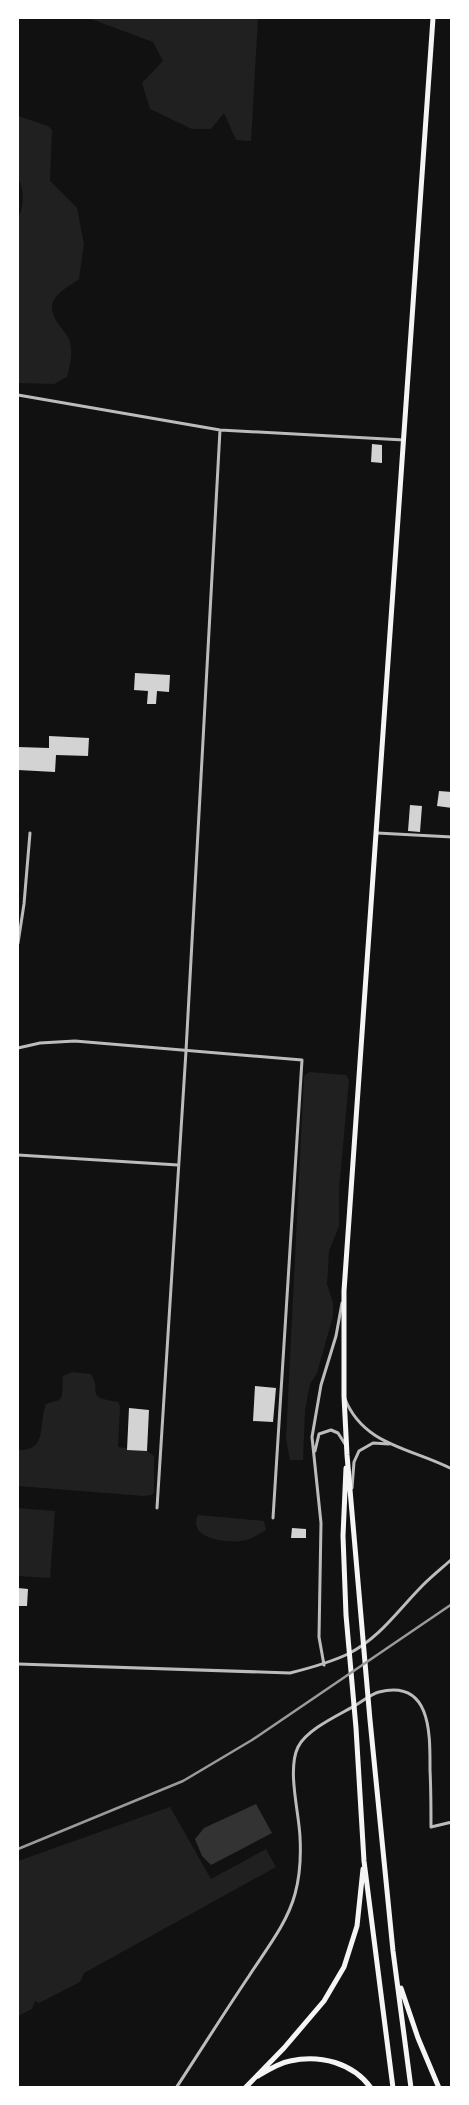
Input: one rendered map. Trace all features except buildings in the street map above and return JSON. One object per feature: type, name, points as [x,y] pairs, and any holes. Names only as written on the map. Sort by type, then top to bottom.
[{"type":"main road","points":[[411,2088],[396,1976],[370,1720],[352,1492],[347,1453],[344,1396],[344,1291],[433,18]]},
{"type":"main road","points":[[347,1453],[343,1536],[346,1615],[356,1728],[364,1861],[393,2088]]},
{"type":"main road","points":[[245,2088],[249,2081],[284,2048],[318,2008],[344,1967],[356,1926],[364,1861]]},
{"type":"main road","points":[[396,1976],[418,2038],[439,2088]]},
{"type":"main road","points":[[249,2081],[289,2061],[308,2059],[329,2061],[349,2067],[365,2079],[371,2088]]},
{"type":"street","points":[[18,395],[220,430],[405,440]]},
{"type":"street","points":[[157,1508],[186,1051],[220,430]]},
{"type":"street","points":[[18,943],[24,904],[30,833]]},
{"type":"street","points":[[377,833],[452,837]]},
{"type":"street","points":[[18,1048],[40,1043],[75,1042],[302,1060],[273,1518]]},
{"type":"street","points":[[18,1154],[178,1165]]},
{"type":"street","points":[[324,1665],[319,1637],[321,1523],[312,1438],[314,1416],[336,1336],[344,1291]]},
{"type":"street","points":[[344,1396],[358,1423],[394,1445],[452,1469]]},
{"type":"street","points":[[314,1456],[316,1440],[319,1434],[324,1431],[338,1432],[347,1453]]},
{"type":"street","points":[[352,1492],[354,1462],[359,1451],[373,1443],[394,1445]]},
{"type":"street","points":[[18,1664],[290,1674],[324,1665],[368,1641],[391,1622],[423,1585],[452,1559]]},
{"type":"street","points":[[176,2088],[280,1928],[295,1895],[299,1873],[300,1839],[294,1778],[295,1758],[299,1746],[307,1738],[321,1725],[377,1692],[393,1690],[405,1692],[417,1699],[424,1712],[430,1732],[431,1827],[452,1822]]},
{"type":"shaded area","points":[[88,18],[258,18],[251,141],[236,140],[224,113],[211,129],[192,129],[150,109],[142,83],[163,61],[153,42]]},
{"type":"shaded area","points":[[18,116],[48,126],[52,130],[50,181],[77,208],[84,244],[79,279],[59,293],[52,304],[55,317],[70,342],[71,351],[67,377],[54,384],[18,383],[18,215],[20,214],[23,196],[18,178]]},
{"type":"shaded area","points":[[309,1072],[346,1075],[349,1080],[339,1189],[339,1226],[329,1251],[327,1284],[333,1303],[333,1316],[317,1373],[310,1384],[305,1410],[303,1460],[290,1460],[286,1439],[304,1076]]},
{"type":"shaded area","points":[[72,1372],[91,1374],[97,1396],[118,1402],[120,1406],[118,1447],[147,1451],[154,1456],[154,1492],[152,1495],[144,1496],[18,1486],[18,1450],[34,1446],[38,1441],[46,1404],[59,1400],[62,1396],[63,1376]]},
{"type":"shaded area","points":[[18,1508],[55,1511],[50,1578],[18,1576]]},
{"type":"shaded area","points":[[198,1515],[264,1521],[266,1530],[244,1540],[217,1540],[202,1534],[198,1529],[196,1523]]},
{"type":"shaded area","points":[[256,1804],[272,1833],[211,1865],[202,1856],[195,1839],[204,1828]]},
{"type":"shaded area","points":[[170,1807],[211,1879],[266,1849],[276,1867],[84,1973],[80,1982],[39,2003],[35,2001],[32,2009],[18,2016],[18,1861]]},
{"type":"railway","points":[[18,1849],[183,1781],[252,1740],[452,1604]]}]
